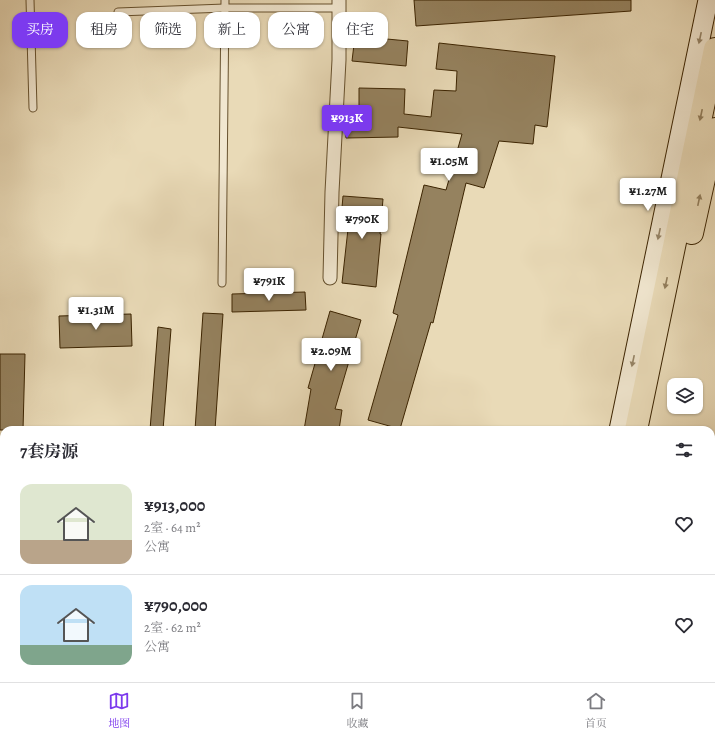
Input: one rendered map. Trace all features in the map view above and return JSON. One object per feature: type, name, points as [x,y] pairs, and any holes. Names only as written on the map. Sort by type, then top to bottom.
[{"type":"highway","points":[[637,426],[715,49]]},
{"type":"highway","points":[[650,426],[715,129]]},
{"type":"street","points":[[620,426],[708,0]]},
{"type":"street","points":[[330,278],[332,192],[339,60],[339,4]]},
{"type":"lane","points":[[30,0],[33,108]]},
{"type":"lane","points":[[222,283],[225,0]]},
{"type":"lane","points":[[118,12],[339,4]]},
{"type":"building","points":[[414,0],[631,0],[631,11],[416,26]]},
{"type":"building","points":[[388,39],[408,41],[406,66],[352,61],[354,48],[388,48]]},
{"type":"building","points":[[439,43],[555,56],[547,127],[535,125],[533,144],[499,141],[484,188],[466,183],[433,323],[431,322],[401,426],[389,426],[368,420],[398,315],[393,313],[424,185],[446,190],[462,134],[398,127],[398,137],[346,138],[345,120],[359,120],[359,88],[405,89],[404,114],[431,117],[434,90],[456,91],[457,71],[436,69]]},
{"type":"building","points":[[343,196],[383,199],[376,287],[342,283],[349,220],[341,219]]},
{"type":"building","points":[[305,292],[306,310],[232,312],[232,294]]},
{"type":"building","points":[[330,311],[361,320],[335,409],[342,410],[340,426],[305,426],[311,389],[308,388]]},
{"type":"building","points":[[203,313],[223,314],[215,426],[195,426]]},
{"type":"building","points":[[131,314],[132,346],[60,348],[59,316]]},
{"type":"building","points":[[158,327],[171,329],[163,426],[150,426]]},
{"type":"building","points":[[0,354],[25,354],[23,426],[0,426]]}]
